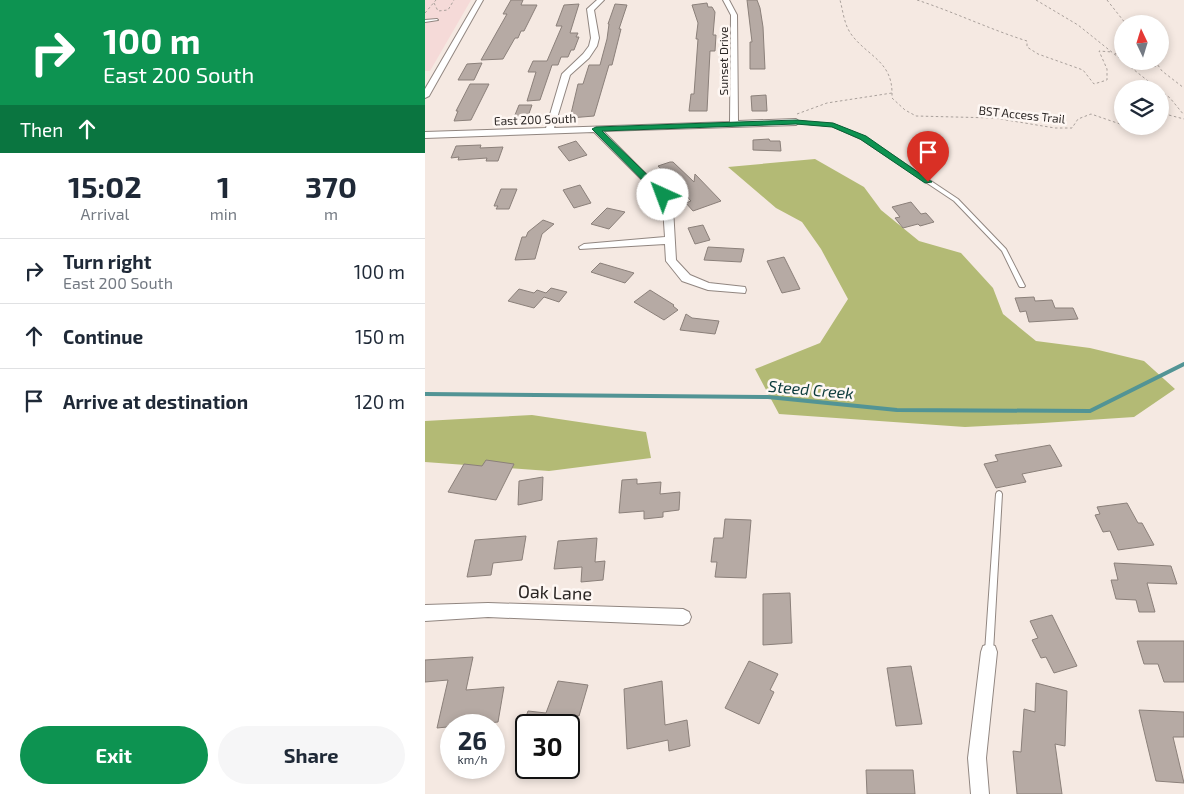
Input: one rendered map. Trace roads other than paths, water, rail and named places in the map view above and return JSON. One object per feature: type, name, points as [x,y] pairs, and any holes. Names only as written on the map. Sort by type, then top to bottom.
[{"type":"street","points":[[425,96],[480,0]]},
{"type":"street","points":[[549,131],[566,74],[586,56],[593,46],[595,38],[590,9],[601,0]]},
{"type":"street","name":"Sunset Drive","points":[[726,0],[734,15],[734,125]]},
{"type":"street","name":"East 200 South","points":[[425,135],[734,125],[794,119]]},
{"type":"street","points":[[596,129],[663,195],[667,208],[671,261],[686,278],[708,286],[741,290]]},
{"type":"street","points":[[584,247],[670,240]]},
{"type":"street","name":"Oak Lane","points":[[425,613],[489,610],[683,618]]},
{"type":"street","points":[[980,794],[977,758],[989,652]]},
{"type":"lane","points":[[425,21],[436,20]]},
{"type":"lane","points":[[794,119],[833,125],[863,138],[956,200],[1004,250],[1022,286]]},
{"type":"lane","points":[[989,652],[999,494]]},
{"type":"waterway","name":"Steed Creek","points":[[425,394],[768,397],[897,410],[1090,411],[1184,364]]}]
